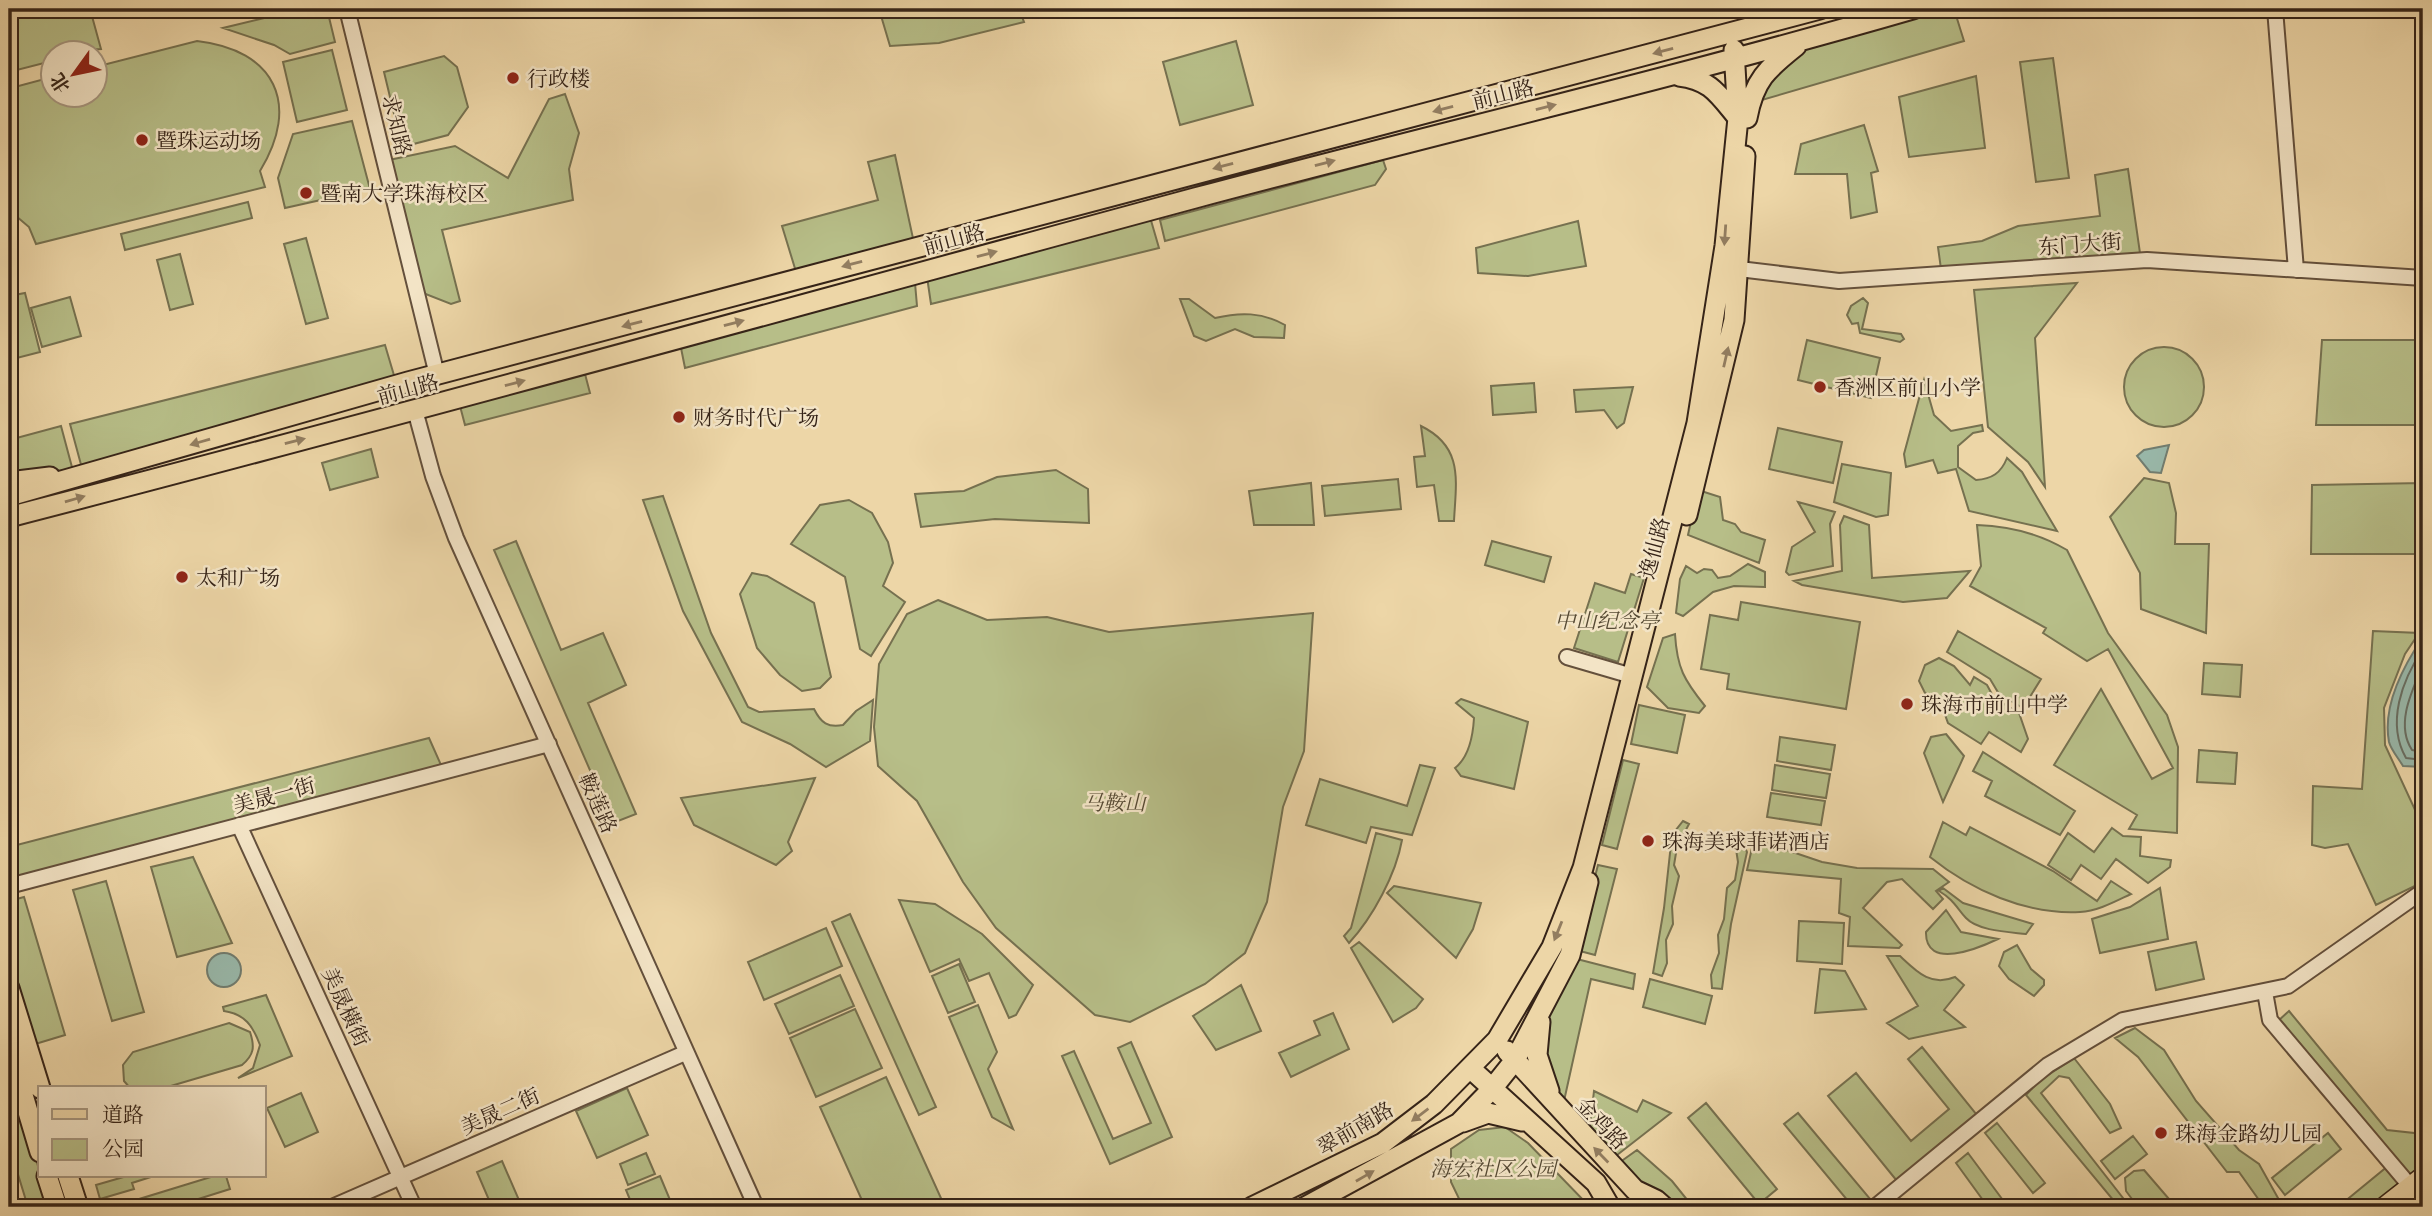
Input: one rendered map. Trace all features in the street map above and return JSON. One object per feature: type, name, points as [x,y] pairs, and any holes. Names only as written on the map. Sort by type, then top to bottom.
[{"type":"highway","points":[[2386,1207],[2417,1182]]},
{"type":"main road","name":"前山路","points":[[9,496],[437,374],[1820,9]]},
{"type":"main road","name":"前山路","points":[[9,516],[415,411],[1390,146],[1743,58],[1913,9]]},
{"type":"main road","name":"逸仙路","points":[[1515,1060],[1570,956],[1696,481],[1729,343],[1739,270],[1743,118],[1743,58],[1736,31]]},
{"type":"main road","points":[[1673,76],[1701,79],[1743,118],[1756,84],[1778,60],[1803,40]]},
{"type":"main road","name":"逸仙路","points":[[1497,1040],[1542,967],[1583,868],[1698,423],[1743,118]]},
{"type":"main road","points":[[9,482],[23,478],[79,477]]},
{"type":"main road","points":[[9,988],[39,1086]]},
{"type":"main road","points":[[1542,1011],[1537,1035],[1537,1055],[1561,1113],[1549,1140]]},
{"type":"main road","name":"金鸡路","points":[[1497,1040],[1561,1113],[1635,1190],[1664,1207]]},
{"type":"main road","name":"翠前南路","points":[[1252,1207],[1383,1143],[1434,1104],[1497,1040]]},
{"type":"main road","points":[[9,1048],[38,1145]]},
{"type":"main road","points":[[1459,1123],[1515,1060]]},
{"type":"main road","points":[[1471,1069],[1622,1207]]},
{"type":"main road","points":[[1305,1207],[1459,1123],[1488,1113],[1506,1115],[1532,1125]]},
{"type":"main road","points":[[48,1178],[57,1207]]},
{"type":"main road","points":[[69,1178],[78,1207]]},
{"type":"main road","points":[[1596,1183],[1610,1207]]},
{"type":"main road","points":[[1635,1190],[1649,1207]]},
{"type":"street","name":"求知路","points":[[347,9],[437,374]]},
{"type":"street","points":[[2275,9],[2296,270]]},
{"type":"street","name":"东门大街","points":[[1739,270],[1839,281],[2147,260],[2423,278]]},
{"type":"street","name":"鞍莲路","points":[[415,411],[433,476],[456,538],[756,1207]]},
{"type":"street","points":[[1567,657],[1632,676]]},
{"type":"street","name":"美晟一街","points":[[9,886],[549,744]]},
{"type":"street","name":"美晟橫街","points":[[239,825],[414,1207]]},
{"type":"street","points":[[1875,1207],[2048,1065],[2123,1020],[2288,986],[2423,891]]},
{"type":"street","points":[[2265,992],[2270,1020],[2417,1182]]},
{"type":"street","name":"美晟二街","points":[[332,1207],[685,1053]]},
{"type":"green space","points":[[9,9],[90,9],[98,38],[38,38],[38,65],[9,72]]},
{"type":"green space","points":[[302,9],[327,9],[335,42],[290,54],[274,45],[223,28]]},
{"type":"green space","points":[[879,9],[1019,9],[1024,22],[939,43],[890,46]]},
{"type":"green space","points":[[1937,9],[1954,9],[1964,41],[1755,102],[1761,87],[1806,47]]},
{"type":"green space","name":"暨珠运动场","points":[[197,41],[224,46],[246,56],[262,68],[273,84],[279,103],[278,124],[272,147],[260,171],[265,187],[36,244],[29,227],[9,210],[11,88],[38,81],[38,108],[108,108],[108,64]]},
{"type":"green space","points":[[1236,41],[1253,105],[1180,125],[1163,62]]},
{"type":"green space","points":[[332,50],[347,110],[297,122],[283,62]]},
{"type":"green space","points":[[444,56],[457,67],[468,107],[448,135],[402,147],[384,72]]},
{"type":"green space","points":[[2053,58],[2069,178],[2036,182],[2020,62]]},
{"type":"green space","points":[[1976,76],[1985,148],[1909,157],[1899,97]]},
{"type":"green space","points":[[565,94],[579,133],[569,169],[573,200],[442,230],[460,301],[451,304],[423,293],[389,160],[455,146],[508,178],[549,99]]},
{"type":"green space","points":[[352,121],[370,189],[285,208],[278,178],[293,134]]},
{"type":"green space","points":[[1864,125],[1878,171],[1871,173],[1877,212],[1851,218],[1847,174],[1795,174],[1801,144]]},
{"type":"green space","points":[[895,155],[914,243],[797,275],[782,226],[878,200],[868,162]]},
{"type":"green space","points":[[1383,160],[1386,169],[1375,185],[1165,241],[1160,220]]},
{"type":"green space","points":[[2128,169],[2140,253],[1941,269],[1938,247],[1982,241],[2018,226],[2100,216],[2095,175]]},
{"type":"green space","points":[[248,202],[252,218],[125,250],[121,234]]},
{"type":"green space","points":[[1150,217],[1159,248],[931,304],[927,277]]},
{"type":"green space","points":[[1578,221],[1586,266],[1528,276],[1478,273],[1476,248]]},
{"type":"green space","points":[[306,238],[328,318],[306,324],[284,244]]},
{"type":"green space","points":[[180,254],[193,304],[170,310],[157,260]]},
{"type":"green space","points":[[915,283],[917,306],[685,368],[680,343]]},
{"type":"green space","points":[[2077,283],[2035,338],[2045,487],[2028,462],[1988,427],[1974,290]]},
{"type":"green space","points":[[25,293],[40,352],[9,360],[9,296]]},
{"type":"green space","points":[[70,297],[81,336],[42,347],[31,308]]},
{"type":"green space","points":[[1863,298],[1868,303],[1862,329],[1901,334],[1904,339],[1900,342],[1860,333],[1858,323],[1852,324],[1847,315],[1851,306]]},
{"type":"green space","points":[[1180,299],[1189,299],[1215,318],[1251,314],[1276,321],[1285,325],[1284,338],[1254,337],[1235,329],[1206,341],[1194,336]]},
{"type":"green space","points":[[1807,340],[1880,358],[1871,398],[1798,380]]},
{"type":"green space","points":[[2322,340],[2423,340],[2423,425],[2316,425]]},
{"type":"green space","points":[[385,345],[396,382],[83,472],[70,424]]},
{"type":"green space","points":[[2164,347],[2179,350],[2192,359],[2201,372],[2204,387],[2201,402],[2192,415],[2179,424],[2164,427],[2149,424],[2136,415],[2127,402],[2124,387],[2127,372],[2136,359],[2149,350]]},
{"type":"green space","points":[[585,374],[590,393],[465,425],[460,406]]},
{"type":"green space","points":[[1924,380],[1934,415],[1951,431],[1982,425],[1983,431],[1973,433],[1958,446],[1958,467],[1976,480],[1982,479],[1999,471],[2007,458],[2022,472],[2057,531],[1969,511],[1956,469],[1938,473],[1933,460],[1906,467],[1904,454]]},
{"type":"green space","points":[[1534,383],[1536,412],[1493,415],[1491,386]]},
{"type":"green space","points":[[1633,387],[1624,423],[1617,428],[1604,410],[1576,412],[1574,390]]},
{"type":"green space","points":[[61,426],[73,471],[25,470],[9,475],[9,440]]},
{"type":"green space","points":[[1421,426],[1435,434],[1451,455],[1456,479],[1454,521],[1439,521],[1434,485],[1417,487],[1414,457],[1425,456]]},
{"type":"green space","points":[[1778,428],[1842,442],[1833,483],[1769,469]]},
{"type":"green space","points":[[371,449],[378,477],[330,490],[322,463]]},
{"type":"green space","points":[[1842,464],[1891,473],[1888,515],[1876,517],[1834,502]]},
{"type":"green space","points":[[1056,470],[1088,489],[1089,523],[995,519],[921,527],[915,494],[964,491],[997,477]]},
{"type":"green space","points":[[2144,478],[2169,483],[2176,513],[2175,544],[2209,544],[2206,633],[2141,609],[2140,573],[2110,517]]},
{"type":"green space","points":[[1398,479],[1401,509],[1325,516],[1322,486]]},
{"type":"green space","points":[[1311,483],[1314,525],[1254,525],[1249,491]]},
{"type":"green space","points":[[2423,483],[2423,554],[2311,554],[2312,485]]},
{"type":"green space","points":[[1698,490],[1720,497],[1723,520],[1735,524],[1741,532],[1765,540],[1759,563],[1688,535]]},
{"type":"green space","points":[[663,496],[711,633],[748,707],[759,712],[814,709],[826,723],[838,726],[843,725],[856,711],[873,700],[870,741],[826,767],[790,744],[742,722],[683,611],[643,500]]},
{"type":"green space","points":[[849,500],[872,513],[888,542],[893,563],[883,586],[905,602],[871,656],[860,649],[845,577],[791,544],[820,505]]},
{"type":"green space","points":[[1798,502],[1835,512],[1830,524],[1833,566],[1789,575],[1786,572],[1792,547],[1815,532]]},
{"type":"green space","points":[[1844,516],[1869,525],[1872,578],[1970,571],[1947,598],[1903,602],[1802,585],[1794,581],[1842,571],[1840,525]]},
{"type":"green space","points":[[1977,525],[2024,532],[2067,550],[2108,633],[2167,715],[2178,747],[2177,833],[2129,829],[2137,815],[2054,765],[2101,689],[2152,779],[2173,768],[2108,649],[2087,661],[2043,633],[2046,628],[1970,586],[1981,566]]},
{"type":"green space","points":[[516,541],[561,650],[603,633],[626,685],[588,703],[636,814],[613,823],[494,550]]},
{"type":"green space","points":[[1492,541],[1551,557],[1544,582],[1485,565]]},
{"type":"green space","points":[[1748,564],[1765,572],[1765,587],[1734,586],[1713,592],[1683,616],[1676,613],[1680,579],[1686,566],[1697,573],[1704,569],[1712,570],[1718,578],[1730,576]]},
{"type":"green space","points":[[752,573],[767,576],[814,603],[831,677],[820,688],[802,691],[780,675],[757,648],[740,594]]},
{"type":"green space","name":"中山纪念亭","points":[[1631,574],[1644,578],[1618,662],[1574,648],[1595,583],[1625,593]]},
{"type":"green space","name":"马鞍山","points":[[938,600],[987,620],[1047,617],[1109,632],[1313,613],[1304,751],[1283,807],[1267,902],[1245,953],[1205,984],[1130,1022],[1095,1015],[996,928],[963,882],[917,801],[878,766],[874,727],[879,664],[907,614]]},
{"type":"green space","points":[[1741,602],[1860,622],[1846,709],[1727,689],[1729,674],[1701,669],[1710,615],[1738,620]]},
{"type":"green space","points":[[1958,631],[2041,679],[2023,708],[1999,694],[1990,679],[1947,652]]},
{"type":"green space","points":[[2373,631],[2419,633],[2405,654],[2384,708],[2385,745],[2423,827],[2423,882],[2376,905],[2348,844],[2325,848],[2312,845],[2313,786],[2362,789]]},
{"type":"green space","points":[[1675,634],[1683,673],[1705,706],[1699,713],[1668,708],[1647,687],[1663,638]]},
{"type":"green space","points":[[1939,658],[1954,666],[1970,685],[1974,677],[1987,685],[1994,698],[2019,713],[2028,739],[2021,752],[1989,732],[1981,744],[1948,723],[1940,701],[1925,693],[1919,681],[1925,665]]},
{"type":"green space","points":[[2204,663],[2242,665],[2240,697],[2202,694]]},
{"type":"green space","points":[[1461,699],[1528,722],[1514,789],[1461,776],[1455,768],[1467,752],[1474,718],[1456,703]]},
{"type":"green space","points":[[1639,705],[1685,715],[1677,753],[1631,744]]},
{"type":"green space","points":[[1946,734],[1964,756],[1943,802],[1924,753],[1931,737]]},
{"type":"green space","points":[[1780,737],[1835,745],[1831,770],[1777,761]]},
{"type":"green space","points":[[429,738],[441,765],[9,879],[9,847]]},
{"type":"green space","points":[[2199,750],[2237,753],[2235,784],[2197,782]]},
{"type":"green space","points":[[1983,752],[2075,811],[2060,835],[1985,796],[1992,781],[1973,771]]},
{"type":"green space","points":[[1623,760],[1639,764],[1617,849],[1602,845]]},
{"type":"green space","points":[[1420,765],[1435,768],[1412,835],[1371,827],[1366,843],[1306,825],[1320,779],[1407,806]]},
{"type":"green space","points":[[1775,765],[1830,774],[1826,798],[1772,790]]},
{"type":"green space","points":[[815,778],[788,842],[792,851],[776,865],[694,825],[681,798]]},
{"type":"green space","points":[[1771,793],[1825,801],[1821,825],[1767,817]]},
{"type":"green space","points":[[1683,821],[1689,824],[1677,847],[1674,865],[1679,876],[1672,906],[1673,924],[1666,940],[1667,963],[1662,976],[1653,973],[1672,835]]},
{"type":"green space","points":[[1943,822],[1966,835],[1970,827],[2053,871],[2097,901],[2111,881],[2131,894],[2100,908],[2080,912],[2040,909],[2000,898],[1963,880],[1930,857]]},
{"type":"green space","points":[[2112,828],[2123,836],[2141,837],[2140,856],[2171,860],[2170,867],[2148,883],[2116,859],[2101,879],[2081,865],[2071,880],[2048,865],[2068,833],[2094,852]]},
{"type":"green space","points":[[1376,833],[1402,840],[1399,853],[1395,867],[1367,921],[1349,943],[1344,936],[1351,928]]},
{"type":"green space","points":[[1740,835],[1747,852],[1731,924],[1722,989],[1712,988],[1711,975],[1719,953],[1718,935],[1724,919],[1727,888],[1735,880],[1738,862],[1734,836]]},
{"type":"green space","points":[[1754,839],[1822,862],[1857,868],[1933,869],[1949,882],[1936,891],[1943,899],[1933,909],[1902,879],[1887,882],[1863,908],[1902,945],[1899,948],[1848,946],[1850,917],[1839,913],[1841,879],[1747,870]]},
{"type":"green space","points":[[193,857],[232,943],[177,957],[151,867]]},
{"type":"green space","points":[[1598,865],[1617,869],[1595,955],[1576,950]]},
{"type":"green space","points":[[106,881],[144,1012],[112,1021],[73,890]]},
{"type":"green space","points":[[1394,886],[1481,903],[1473,929],[1456,958],[1387,893]]},
{"type":"green space","points":[[1943,888],[1963,903],[2033,924],[2026,934],[1978,926],[1939,891]]},
{"type":"green space","points":[[2160,888],[2168,939],[2100,953],[2092,919],[2130,907]]},
{"type":"green space","points":[[24,897],[65,1035],[32,1045],[9,967],[9,901]]},
{"type":"green space","points":[[899,900],[935,904],[982,934],[1033,985],[1016,1015],[1009,1018],[989,973],[969,981],[959,959],[930,972]]},
{"type":"green space","points":[[1946,910],[1961,932],[1998,939],[1967,951],[1943,954],[1934,951],[1928,944],[1926,932]]},
{"type":"green space","points":[[850,914],[936,1107],[919,1115],[832,922]]},
{"type":"green space","points":[[1799,921],[1844,923],[1842,964],[1797,961]]},
{"type":"green space","points":[[826,928],[842,966],[764,1000],[748,962]]},
{"type":"green space","points":[[1359,942],[1423,999],[1416,1008],[1393,1022],[1351,948]]},
{"type":"green space","points":[[2196,942],[2204,979],[2156,990],[2148,952]]},
{"type":"green space","points":[[2017,945],[2031,969],[2044,980],[2044,985],[2034,996],[2009,979],[1999,966],[2004,952]]},
{"type":"green space","points":[[1887,956],[1900,956],[1932,979],[1946,980],[1955,977],[1964,985],[1944,1010],[1965,1027],[1909,1039],[1887,1023],[1918,1006]]},
{"type":"green space","points":[[1573,958],[1635,974],[1633,989],[1591,979],[1562,1110],[1539,1035]]},
{"type":"green space","points":[[959,964],[975,1002],[948,1013],[932,976]]},
{"type":"green space","points":[[1820,969],[1845,971],[1866,1009],[1815,1013]]},
{"type":"green space","points":[[840,975],[854,1006],[789,1034],[775,1004]]},
{"type":"green space","points":[[1650,979],[1712,996],[1705,1024],[1643,1007]]},
{"type":"green space","points":[[1241,985],[1261,1031],[1216,1050],[1193,1016]]},
{"type":"green space","points":[[266,995],[292,1056],[238,1078],[253,1068],[260,1045],[247,1022],[238,1015],[224,1011],[223,1007]]},
{"type":"green space","points":[[978,1005],[997,1052],[988,1069],[1013,1129],[992,1117],[949,1017]]},
{"type":"green space","points":[[855,1009],[882,1068],[816,1097],[790,1038]]},
{"type":"green space","points":[[2289,1011],[2387,1130],[2423,1134],[2423,1172],[2412,1181],[2278,1021]]},
{"type":"green space","points":[[1333,1013],[1349,1049],[1291,1077],[1279,1053],[1320,1035],[1314,1021]]},
{"type":"green space","points":[[229,1023],[250,1032],[253,1042],[249,1058],[242,1065],[171,1086],[128,1086],[124,1081],[123,1065],[133,1052]]},
{"type":"green space","points":[[2135,1028],[2164,1050],[2196,1101],[2239,1150],[2259,1164],[2283,1207],[2264,1207],[2239,1172],[2227,1172],[2138,1057],[2115,1038]]},
{"type":"green space","points":[[1131,1042],[1172,1137],[1110,1164],[1062,1056],[1074,1051],[1113,1139],[1151,1123],[1118,1048]]},
{"type":"green space","points":[[1922,1047],[1977,1115],[1897,1181],[1828,1096],[1856,1073],[1911,1141],[1949,1109],[1908,1059]]},
{"type":"green space","points":[[2074,1058],[2110,1104],[2121,1128],[2110,1133],[2069,1078],[2059,1076],[2041,1093],[2130,1207],[2119,1207],[2026,1095],[2039,1081]]},
{"type":"green space","points":[[9,1067],[38,1166],[38,1178],[42,1178],[50,1207],[28,1207],[9,1145]]},
{"type":"green space","points":[[886,1077],[945,1207],[865,1207],[820,1107]]},
{"type":"green space","points":[[627,1088],[648,1135],[597,1158],[576,1111]]},
{"type":"green space","points":[[1594,1091],[1637,1112],[1643,1100],[1671,1113],[1612,1159],[1589,1135]]},
{"type":"green space","points":[[301,1093],[318,1132],[285,1147],[267,1108]]},
{"type":"green space","points":[[1706,1103],[1777,1189],[1759,1204],[1688,1118]]},
{"type":"green space","points":[[1798,1113],[1871,1200],[1862,1207],[1853,1207],[1784,1124]]},
{"type":"green space","points":[[1997,1123],[2045,1183],[2033,1193],[1985,1133]]},
{"type":"green space","name":"海宏社区公园","points":[[1505,1127],[1528,1143],[1590,1207],[1463,1207],[1451,1182],[1451,1149],[1479,1130]]},
{"type":"green space","points":[[2328,1133],[2341,1149],[2285,1195],[2272,1178]]},
{"type":"green space","points":[[2133,1136],[2147,1154],[2115,1179],[2101,1161]]},
{"type":"green space","points":[[1637,1150],[1672,1181],[1693,1207],[1670,1207],[1616,1165]]},
{"type":"green space","points":[[646,1153],[655,1174],[628,1185],[620,1164]]},
{"type":"green space","points":[[1968,1153],[2008,1207],[1988,1207],[1956,1163]]},
{"type":"green space","points":[[502,1161],[522,1207],[492,1207],[477,1172]]},
{"type":"green space","points":[[2388,1166],[2403,1185],[2376,1207],[2338,1207]]},
{"type":"green space","points":[[2144,1170],[2169,1199],[2171,1207],[2138,1207],[2126,1191],[2125,1178],[2134,1171]]},
{"type":"green space","points":[[660,1176],[673,1207],[633,1207],[626,1190]]},
{"type":"green space","points":[[120,1178],[148,1178],[132,1183],[134,1189],[100,1199],[96,1185]]},
{"type":"green space","points":[[208,1178],[227,1178],[230,1189],[173,1207],[139,1207],[136,1200]]},
{"type":"water","points":[[2169,445],[2161,473],[2150,472],[2137,456],[2144,450]]},
{"type":"water","points":[[2423,637],[2423,767],[2403,766],[2389,742],[2389,714],[2396,686]]},
{"type":"water","points":[[224,953],[236,958],[241,970],[236,982],[224,987],[212,982],[207,970],[212,958]]},
{"type":"railway","points":[[2410,1207],[2423,1196]]},
{"type":"place","name":"行政楼","points":[[513,78]]},
{"type":"place","name":"暨珠运动场","points":[[142,140]]},
{"type":"place","name":"暨南大学珠海校区","points":[[306,193]]},
{"type":"place","name":"香洲区前山小学","points":[[1820,387]]},
{"type":"place","name":"财务时代广场","points":[[679,417]]},
{"type":"place","name":"太和广场","points":[[182,577]]},
{"type":"place","name":"珠海市前山中学","points":[[1907,704]]},
{"type":"place","name":"珠海美球菲诺酒店","points":[[1648,841]]},
{"type":"place","name":"珠海金路幼儿园","points":[[2161,1133]]}]
